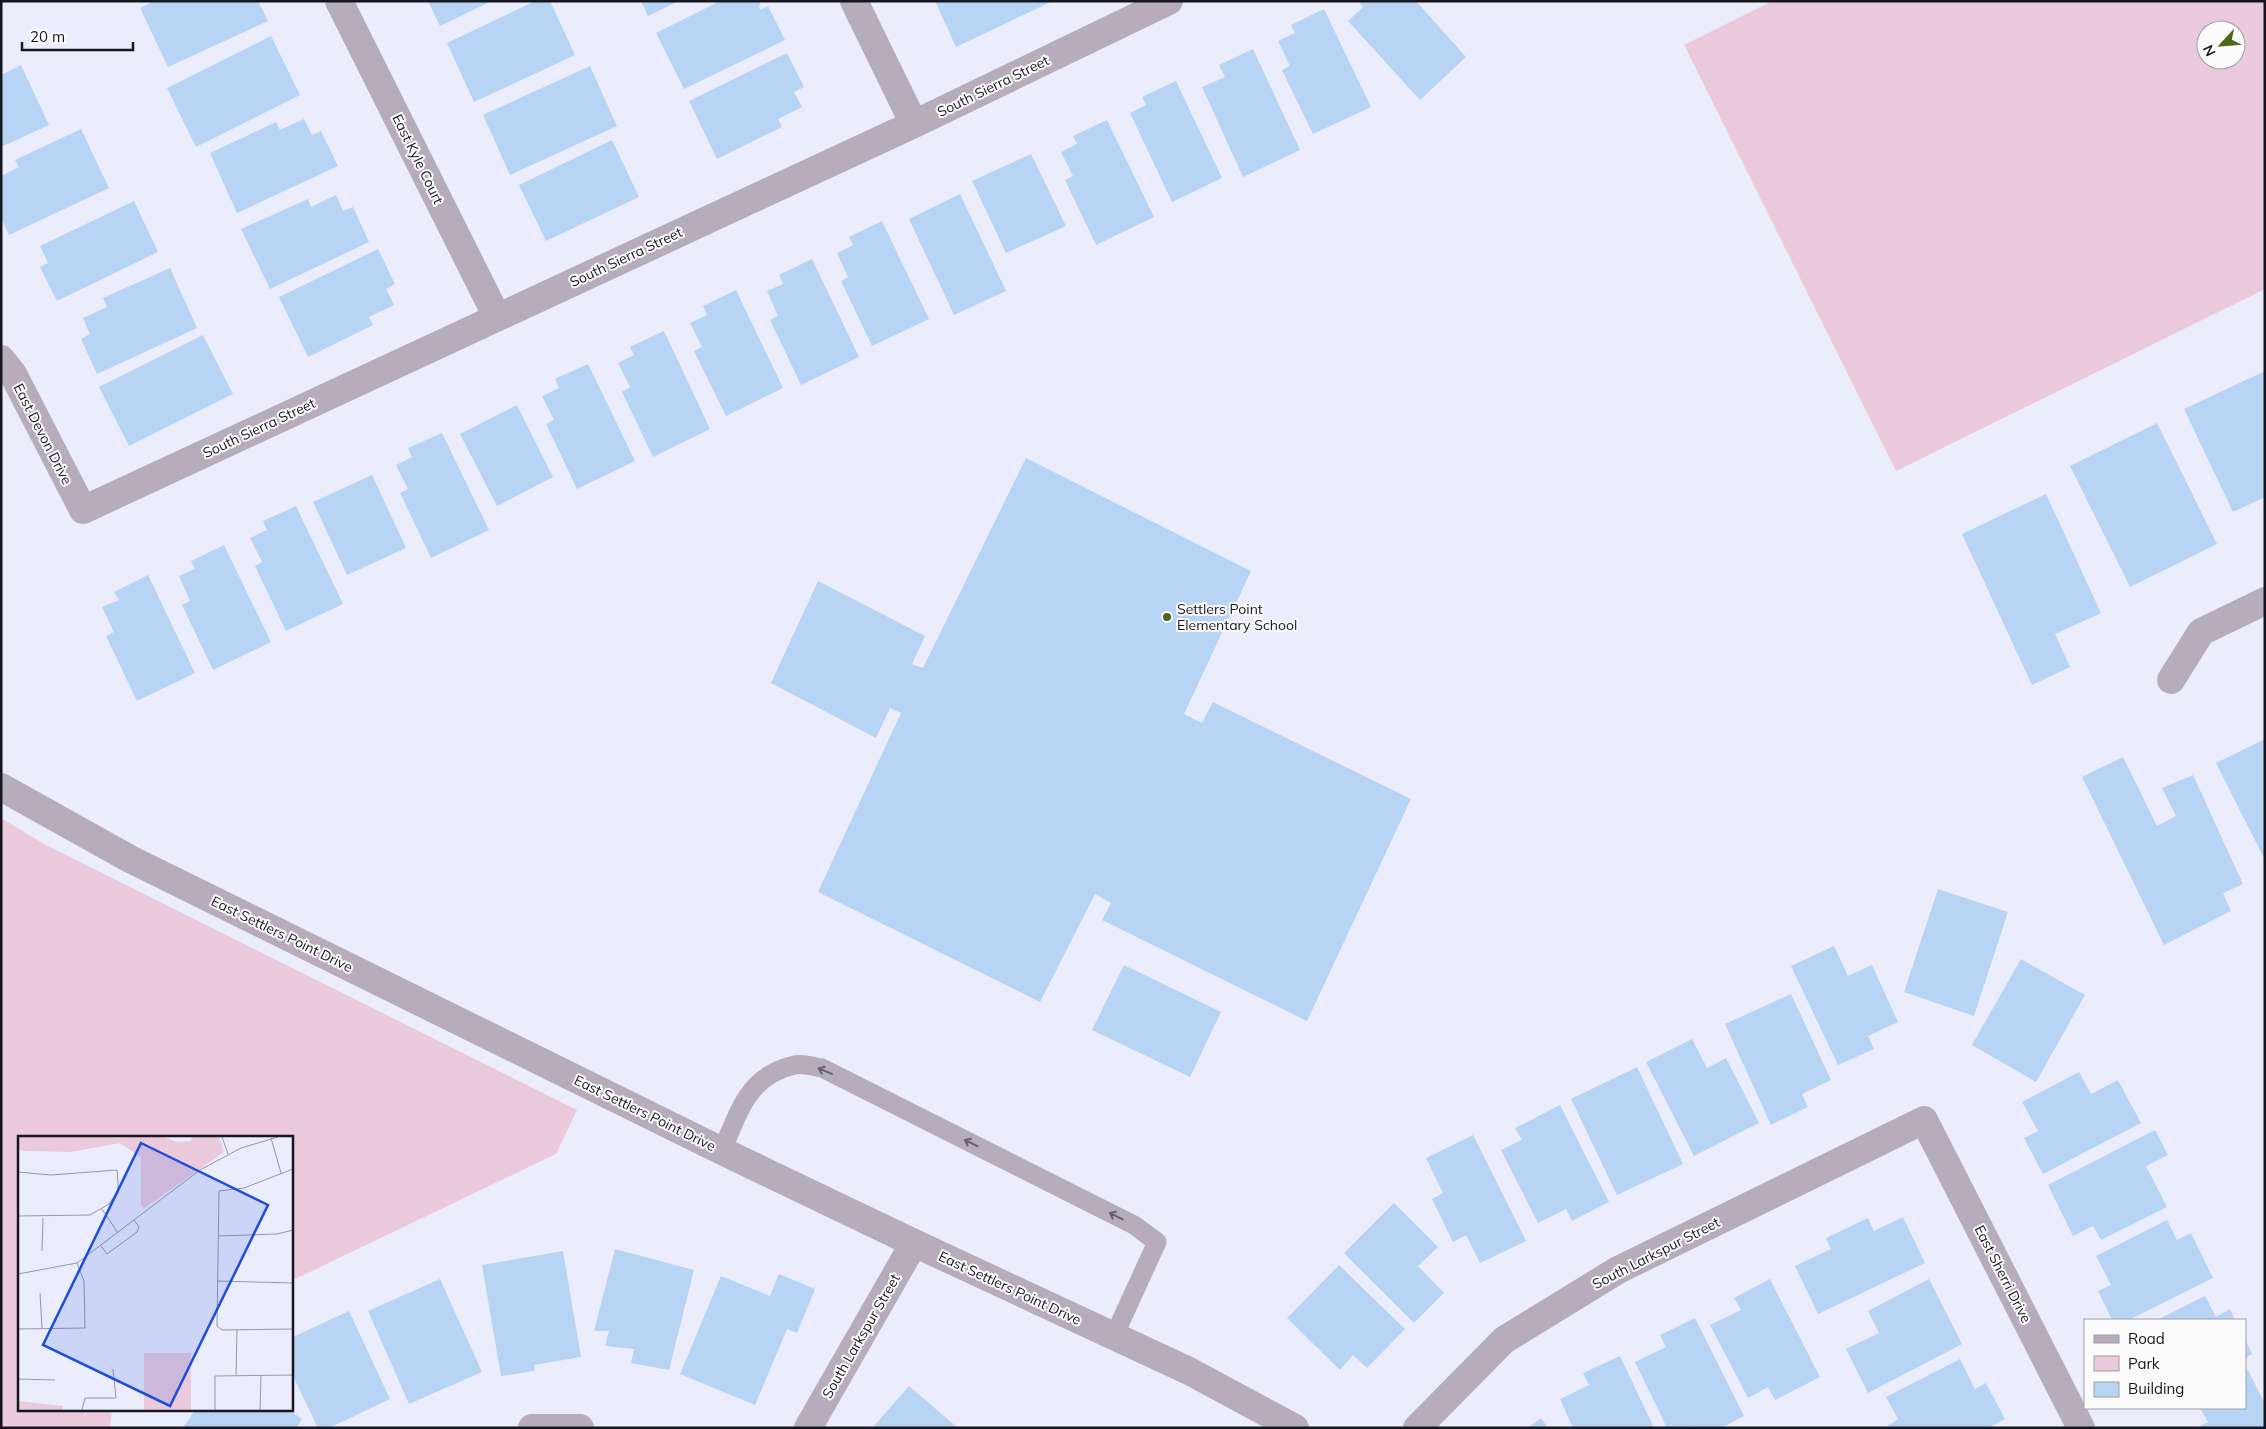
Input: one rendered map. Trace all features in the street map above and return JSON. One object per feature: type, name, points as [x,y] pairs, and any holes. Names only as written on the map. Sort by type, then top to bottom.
[{"type":"street","name":"East Kyle Court","points":[[340,1],[497,317]]},
{"type":"street","points":[[854,1],[914,124]]},
{"type":"street","name":"South Sierra Street","points":[[83,510],[914,124],[1168,1]]},
{"type":"street","name":"East Devon Drive","points":[[1,358],[13,374],[83,510]]},
{"type":"street","points":[[2171,680],[2201,632],[2265,601]]},
{"type":"street","name":"East Settlers Point Drive","points":[[1,787],[139,863],[722,1151],[1189,1371],[1295,1428]]},
{"type":"street","name":"South Larkspur Street","points":[[1417,1428],[1504,1340],[1618,1270],[1924,1120]]},
{"type":"street","name":"East Sherri Drive","points":[[1924,1120],[2081,1428]]},
{"type":"street","name":"South Larkspur Street","points":[[808,1428],[914,1243]]},
{"type":"street","points":[[532,1428],[580,1428]]},
{"type":"lane","points":[[722,1151],[746,1096],[766,1077],[796,1064],[822,1068],[1134,1225],[1157,1242],[1114,1336]]},
{"type":"green space","points":[[1772,1],[2265,1],[2265,289],[1896,471],[1684,45]]},
{"type":"green space","points":[[1,818],[46,845],[577,1110],[556,1154],[292,1281],[292,1136],[18,1136],[18,1412],[112,1412],[110,1428],[1,1428]]},
{"type":"building","points":[[154,1],[258,1],[268,21],[168,67],[140,8]]},
{"type":"building","points":[[428,1],[492,1],[440,26]]},
{"type":"building","points":[[535,1],[550,1],[575,55],[474,102],[447,43]]},
{"type":"building","points":[[641,1],[679,1],[648,16]]},
{"type":"building","points":[[720,1],[761,1],[760,10],[768,6],[785,40],[684,89],[656,33]]},
{"type":"building","points":[[935,1],[1053,1],[956,47]]},
{"type":"building","points":[[1358,1],[1416,1],[1466,57],[1420,100],[1348,21],[1363,7]]},
{"type":"building","points":[[1324,9],[1371,107],[1313,134],[1282,70],[1290,66],[1278,41],[1295,33],[1291,25]]},
{"type":"building","points":[[271,36],[300,95],[196,147],[167,88]]},
{"type":"building","points":[[1253,49],[1300,150],[1243,177],[1202,87],[1225,77],[1219,65]]},
{"type":"building","points":[[787,53],[804,87],[794,92],[802,107],[778,119],[782,127],[717,159],[689,101]]},
{"type":"building","points":[[21,65],[49,125],[1,147],[1,75]]},
{"type":"building","points":[[590,66],[617,126],[510,175],[483,115]]},
{"type":"building","points":[[1176,81],[1222,178],[1172,202],[1130,113],[1146,105],[1142,97]]},
{"type":"building","points":[[304,119],[312,135],[321,131],[338,166],[237,213],[210,153],[276,122],[280,130]]},
{"type":"building","points":[[1107,120],[1154,217],[1096,245],[1065,180],[1073,176],[1061,152],[1077,144],[1073,136]]},
{"type":"building","points":[[81,129],[109,188],[9,235],[1,218],[1,176],[19,167],[15,160]]},
{"type":"building","points":[[612,140],[639,197],[546,241],[519,185]]},
{"type":"building","points":[[1031,154],[1066,226],[1006,253],[972,181]]},
{"type":"building","points":[[960,194],[1006,291],[954,315],[909,219]]},
{"type":"building","points":[[336,195],[343,211],[353,207],[369,242],[270,289],[241,229],[308,199],[311,207]]},
{"type":"building","points":[[134,201],[158,252],[57,301],[40,267],[48,263],[40,246]]},
{"type":"building","points":[[882,221],[929,319],[872,346],[841,281],[848,277],[837,253],[853,245],[849,237]]},
{"type":"building","points":[[378,249],[395,284],[386,289],[394,305],[369,317],[373,325],[308,357],[279,297]]},
{"type":"building","points":[[812,259],[859,357],[801,385],[770,320],[778,316],[767,291],[783,284],[779,275]]},
{"type":"building","points":[[170,268],[197,328],[97,374],[81,339],[90,334],[83,318],[107,307],[103,298]]},
{"type":"building","points":[[736,290],[783,388],[726,416],[694,351],[702,347],[690,323],[707,315],[703,306]]},
{"type":"building","points":[[664,331],[710,429],[653,457],[622,392],[630,387],[618,363],[634,355],[630,347]]},
{"type":"building","points":[[203,335],[233,394],[129,446],[99,387]]},
{"type":"building","points":[[588,364],[635,461],[577,489],[546,424],[554,420],[542,396],[559,388],[555,379]]},
{"type":"building","points":[[2265,371],[2265,497],[2233,512],[2184,409]]},
{"type":"building","points":[[517,405],[553,477],[497,506],[460,434]]},
{"type":"building","points":[[2157,423],[2217,544],[2130,587],[2070,466]]},
{"type":"building","points":[[442,433],[489,530],[431,558],[400,493],[408,489],[396,465],[412,457],[408,448]]},
{"type":"building","points":[[1026,458],[1251,571],[1184,714],[1202,723],[1213,702],[1411,799],[1307,1021],[1102,920],[1111,903],[1095,894],[1040,1002],[818,892],[901,713],[890,708],[876,738],[771,683],[818,581],[925,636],[912,664],[923,668]]},
{"type":"building","points":[[372,475],[406,548],[347,575],[313,502]]},
{"type":"building","points":[[2046,494],[2101,613],[2055,634],[2070,667],[2032,685],[1962,534]]},
{"type":"building","points":[[296,506],[343,604],[286,631],[255,566],[262,562],[250,538],[267,530],[263,521]]},
{"type":"building","points":[[224,545],[271,642],[213,670],[182,605],[190,601],[179,576],[195,569],[191,561]]},
{"type":"building","points":[[148,575],[195,673],[137,701],[106,636],[114,632],[102,607],[119,600],[114,592]]},
{"type":"building","points":[[2265,739],[2265,860],[2216,763]]},
{"type":"building","points":[[2123,757],[2157,826],[2176,816],[2162,788],[2193,775],[2243,884],[2223,893],[2231,911],[2164,945],[2082,777]]},
{"type":"building","points":[[1938,889],[2008,912],[1974,1016],[1904,992]]},
{"type":"building","points":[[1834,946],[1848,976],[1872,965],[1898,1022],[1868,1036],[1874,1049],[1838,1065],[1791,966]]},
{"type":"building","points":[[2021,959],[2085,995],[2036,1082],[1972,1045]]},
{"type":"building","points":[[1124,965],[1221,1012],[1190,1077],[1092,1030]]},
{"type":"building","points":[[1791,994],[1831,1080],[1802,1094],[1808,1107],[1771,1125],[1725,1024]]},
{"type":"building","points":[[1692,1039],[1707,1068],[1726,1058],[1759,1123],[1694,1156],[1646,1062]]},
{"type":"building","points":[[1637,1067],[1683,1164],[1617,1195],[1571,1099]]},
{"type":"building","points":[[2079,1072],[2091,1094],[2118,1080],[2141,1123],[2043,1174],[2024,1138],[2038,1131],[2022,1102]]},
{"type":"building","points":[[1560,1105],[1609,1202],[1572,1221],[1566,1209],[1538,1223],[1501,1150],[1522,1140],[1515,1128]]},
{"type":"building","points":[[2155,1130],[2168,1155],[2146,1166],[2167,1207],[2101,1240],[2093,1226],[2073,1236],[2048,1185]]},
{"type":"building","points":[[1473,1135],[1526,1241],[1480,1263],[1466,1235],[1453,1242],[1432,1199],[1443,1193],[1426,1158]]},
{"type":"building","points":[[1394,1203],[1438,1247],[1418,1266],[1444,1293],[1414,1323],[1344,1253]]},
{"type":"building","points":[[1903,1217],[1925,1263],[1818,1314],[1795,1266],[1831,1249],[1826,1238],[1868,1218],[1874,1231]]},
{"type":"building","points":[[2167,1220],[2177,1240],[2191,1233],[2213,1278],[2131,1319],[2112,1319],[2098,1291],[2111,1285],[2096,1256]]},
{"type":"building","points":[[615,1249],[694,1270],[669,1370],[631,1363],[634,1349],[605,1346],[609,1331],[594,1331]]},
{"type":"building","points":[[563,1251],[581,1357],[534,1365],[535,1371],[501,1376],[482,1265]]},
{"type":"building","points":[[1339,1265],[1405,1329],[1367,1368],[1353,1355],[1340,1370],[1287,1318]]},
{"type":"building","points":[[779,1274],[815,1289],[797,1333],[787,1329],[755,1405],[680,1374],[721,1276],[770,1296]]},
{"type":"building","points":[[440,1279],[482,1372],[409,1404],[368,1311]]},
{"type":"building","points":[[1770,1279],[1820,1377],[1775,1400],[1768,1387],[1748,1398],[1710,1325],[1741,1310],[1734,1298]]},
{"type":"building","points":[[1929,1279],[1962,1344],[1868,1393],[1846,1349],[1879,1333],[1868,1311]]},
{"type":"building","points":[[2205,1296],[2216,1317],[2230,1309],[2235,1319],[2159,1319]]},
{"type":"building","points":[[349,1311],[390,1399],[329,1428],[318,1428],[292,1374],[292,1338]]},
{"type":"building","points":[[1695,1318],[1744,1416],[1721,1428],[1692,1428],[1691,1426],[1687,1428],[1667,1428],[1635,1362],[1666,1347],[1660,1335]]},
{"type":"building","points":[[2246,1341],[2252,1354],[2246,1357]]},
{"type":"building","points":[[1620,1356],[1654,1428],[1573,1428],[1560,1399],[1589,1385],[1583,1373]]},
{"type":"building","points":[[1960,1359],[1975,1389],[1986,1383],[2005,1419],[1988,1428],[1885,1428],[1898,1419],[1886,1397]]},
{"type":"building","points":[[2248,1370],[2265,1404],[2265,1428],[2196,1428],[2208,1422],[2201,1409],[2246,1409],[2246,1371]]},
{"type":"building","points":[[909,1386],[958,1428],[876,1428],[874,1426]]},
{"type":"building","points":[[194,1412],[292,1412],[302,1419],[296,1428],[183,1428]]},
{"type":"building","points":[[1541,1418],[1548,1428],[1527,1428]]},
{"type":"place","name":"Settlers Point Elementary School","points":[[1167,617]]}]
